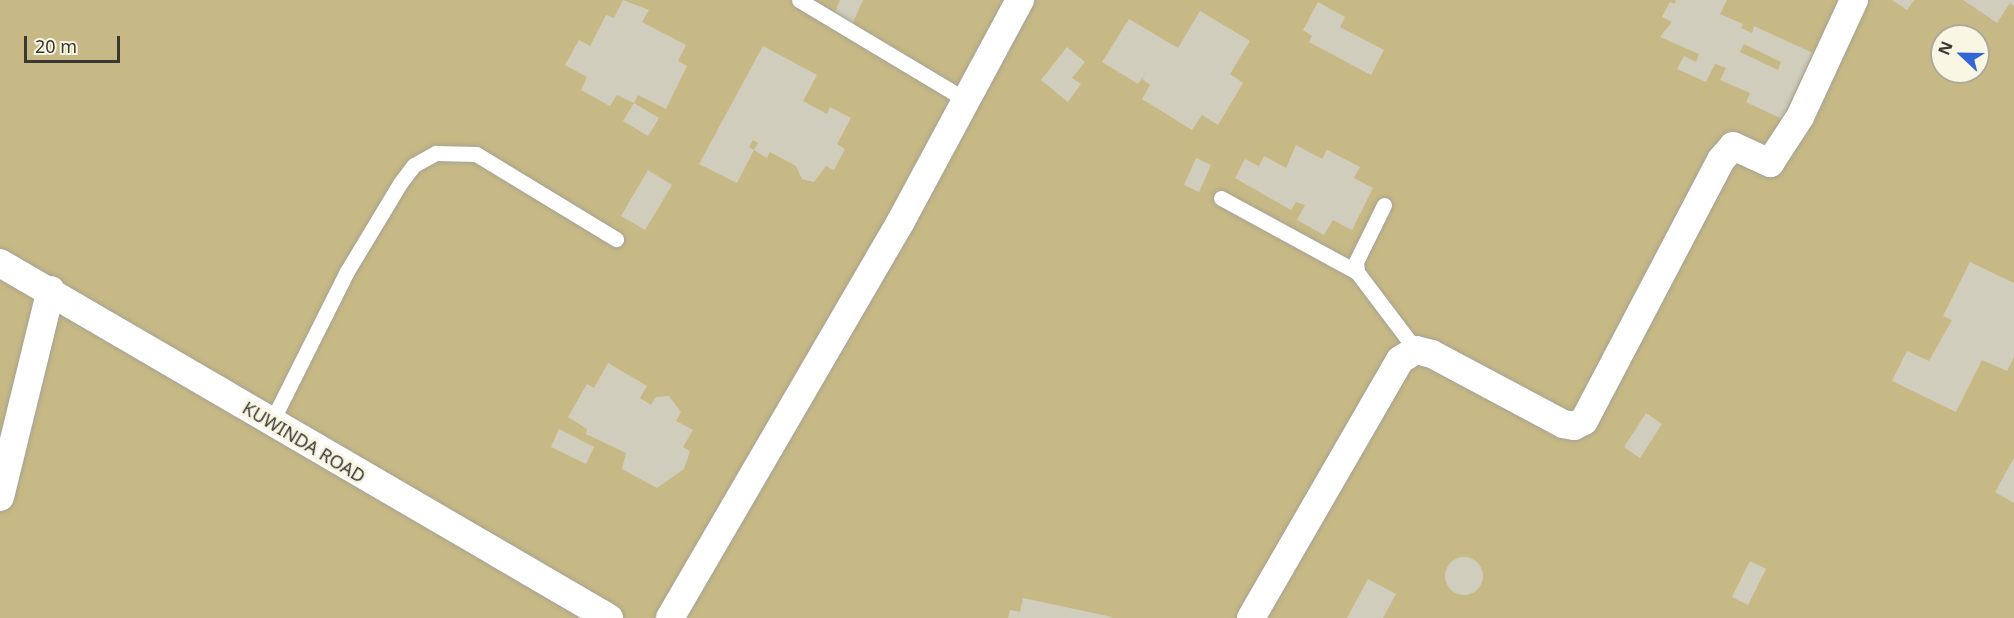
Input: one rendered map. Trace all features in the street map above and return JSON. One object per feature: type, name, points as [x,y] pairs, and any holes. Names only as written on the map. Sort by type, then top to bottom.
[{"type":"street","points":[[670,618],[901,221],[1020,0]]},
{"type":"street","points":[[1251,618],[1400,360],[1416,350],[1432,354],[1563,424],[1574,426],[1584,421],[1721,160],[1733,146],[1770,163],[1800,117],[1854,0]]},
{"type":"street","name":"KUWINDA ROAD","points":[[0,263],[51,290],[271,423],[609,618]]},
{"type":"street","points":[[0,497],[51,290]]},
{"type":"lane","points":[[799,0],[966,99]]},
{"type":"lane","points":[[271,423],[346,273],[401,182],[414,165],[435,153],[476,154],[616,239]]},
{"type":"lane","points":[[1221,198],[1357,272],[1416,350]]},
{"type":"lane","points":[[1357,272],[1356,262],[1384,205]]},
{"type":"shaded area","points":[[0,0],[2014,0],[2014,618],[0,618]]},
{"type":"building","points":[[623,0],[649,10],[642,22],[686,45],[678,61],[687,66],[666,109],[638,95],[634,103],[617,95],[610,106],[581,90],[587,77],[565,65],[579,40],[590,46],[606,15],[614,18]]},
{"type":"building","points":[[840,0],[863,0],[852,25],[833,17]]},
{"type":"building","points":[[1676,0],[1727,0],[1720,14],[1743,24],[1741,28],[1752,33],[1754,26],[1813,53],[1782,119],[1746,102],[1750,93],[1720,80],[1726,68],[1715,64],[1706,82],[1677,69],[1684,56],[1696,62],[1699,54],[1660,37],[1672,22],[1662,17],[1670,2],[1675,4]],"holes":[[[1744,44],[1781,62],[1778,70],[1740,52]]]},
{"type":"building","points":[[1892,0],[1914,0],[1907,10]]},
{"type":"building","points":[[1963,0],[2014,0],[2014,6],[2010,3],[1997,23]]},
{"type":"building","points":[[1318,2],[1345,17],[1340,27],[1384,50],[1371,75],[1309,42],[1312,36],[1303,30]]},
{"type":"building","points":[[1200,11],[1250,41],[1230,74],[1243,83],[1218,125],[1202,115],[1192,130],[1142,99],[1150,85],[1142,79],[1150,67],[1138,84],[1102,62],[1129,19],[1178,48]]},
{"type":"building","points":[[763,46],[817,75],[803,101],[827,114],[830,107],[851,118],[837,144],[845,149],[834,170],[826,166],[814,182],[802,179],[796,166],[770,152],[767,158],[754,150],[737,183],[699,164]],"holes":[[[753,140],[758,143],[754,150],[749,147]]]},
{"type":"building","points":[[1067,47],[1085,62],[1072,78],[1081,84],[1068,102],[1041,80]]},
{"type":"building","points":[[634,103],[659,118],[648,136],[623,121]]},
{"type":"building","points":[[1296,145],[1322,159],[1327,150],[1360,167],[1354,178],[1373,188],[1352,230],[1333,220],[1324,235],[1297,220],[1305,205],[1296,202],[1291,210],[1235,178],[1245,159],[1259,166],[1264,156],[1286,168]]},
{"type":"building","points":[[1196,158],[1211,165],[1199,192],[1184,185]]},
{"type":"building","points":[[648,170],[672,185],[645,230],[621,216]]},
{"type":"building","points":[[1970,262],[2014,283],[2014,357],[2007,371],[1982,360],[1956,412],[1892,381],[1907,351],[1929,361],[1952,320],[1943,316]]},
{"type":"building","points":[[608,363],[647,386],[640,398],[651,405],[656,397],[669,396],[681,412],[676,421],[693,430],[683,447],[690,451],[684,469],[657,488],[622,469],[626,453],[586,434],[587,429],[568,417],[587,384],[594,388]]},
{"type":"building","points":[[1646,413],[1662,424],[1640,458],[1624,447]]},
{"type":"building","points":[[559,429],[594,447],[586,464],[551,447]]},
{"type":"building","points":[[2014,458],[2014,503],[1995,492]]},
{"type":"building","points":[[1464,557],[1477,563],[1483,576],[1477,589],[1464,595],[1451,589],[1445,576],[1451,563]]},
{"type":"building","points":[[1750,561],[1766,569],[1748,605],[1732,597]]},
{"type":"building","points":[[1368,579],[1396,594],[1383,618],[1347,618]]},
{"type":"building","points":[[1023,598],[1112,618],[1008,618],[1010,610],[1020,612]]}]
